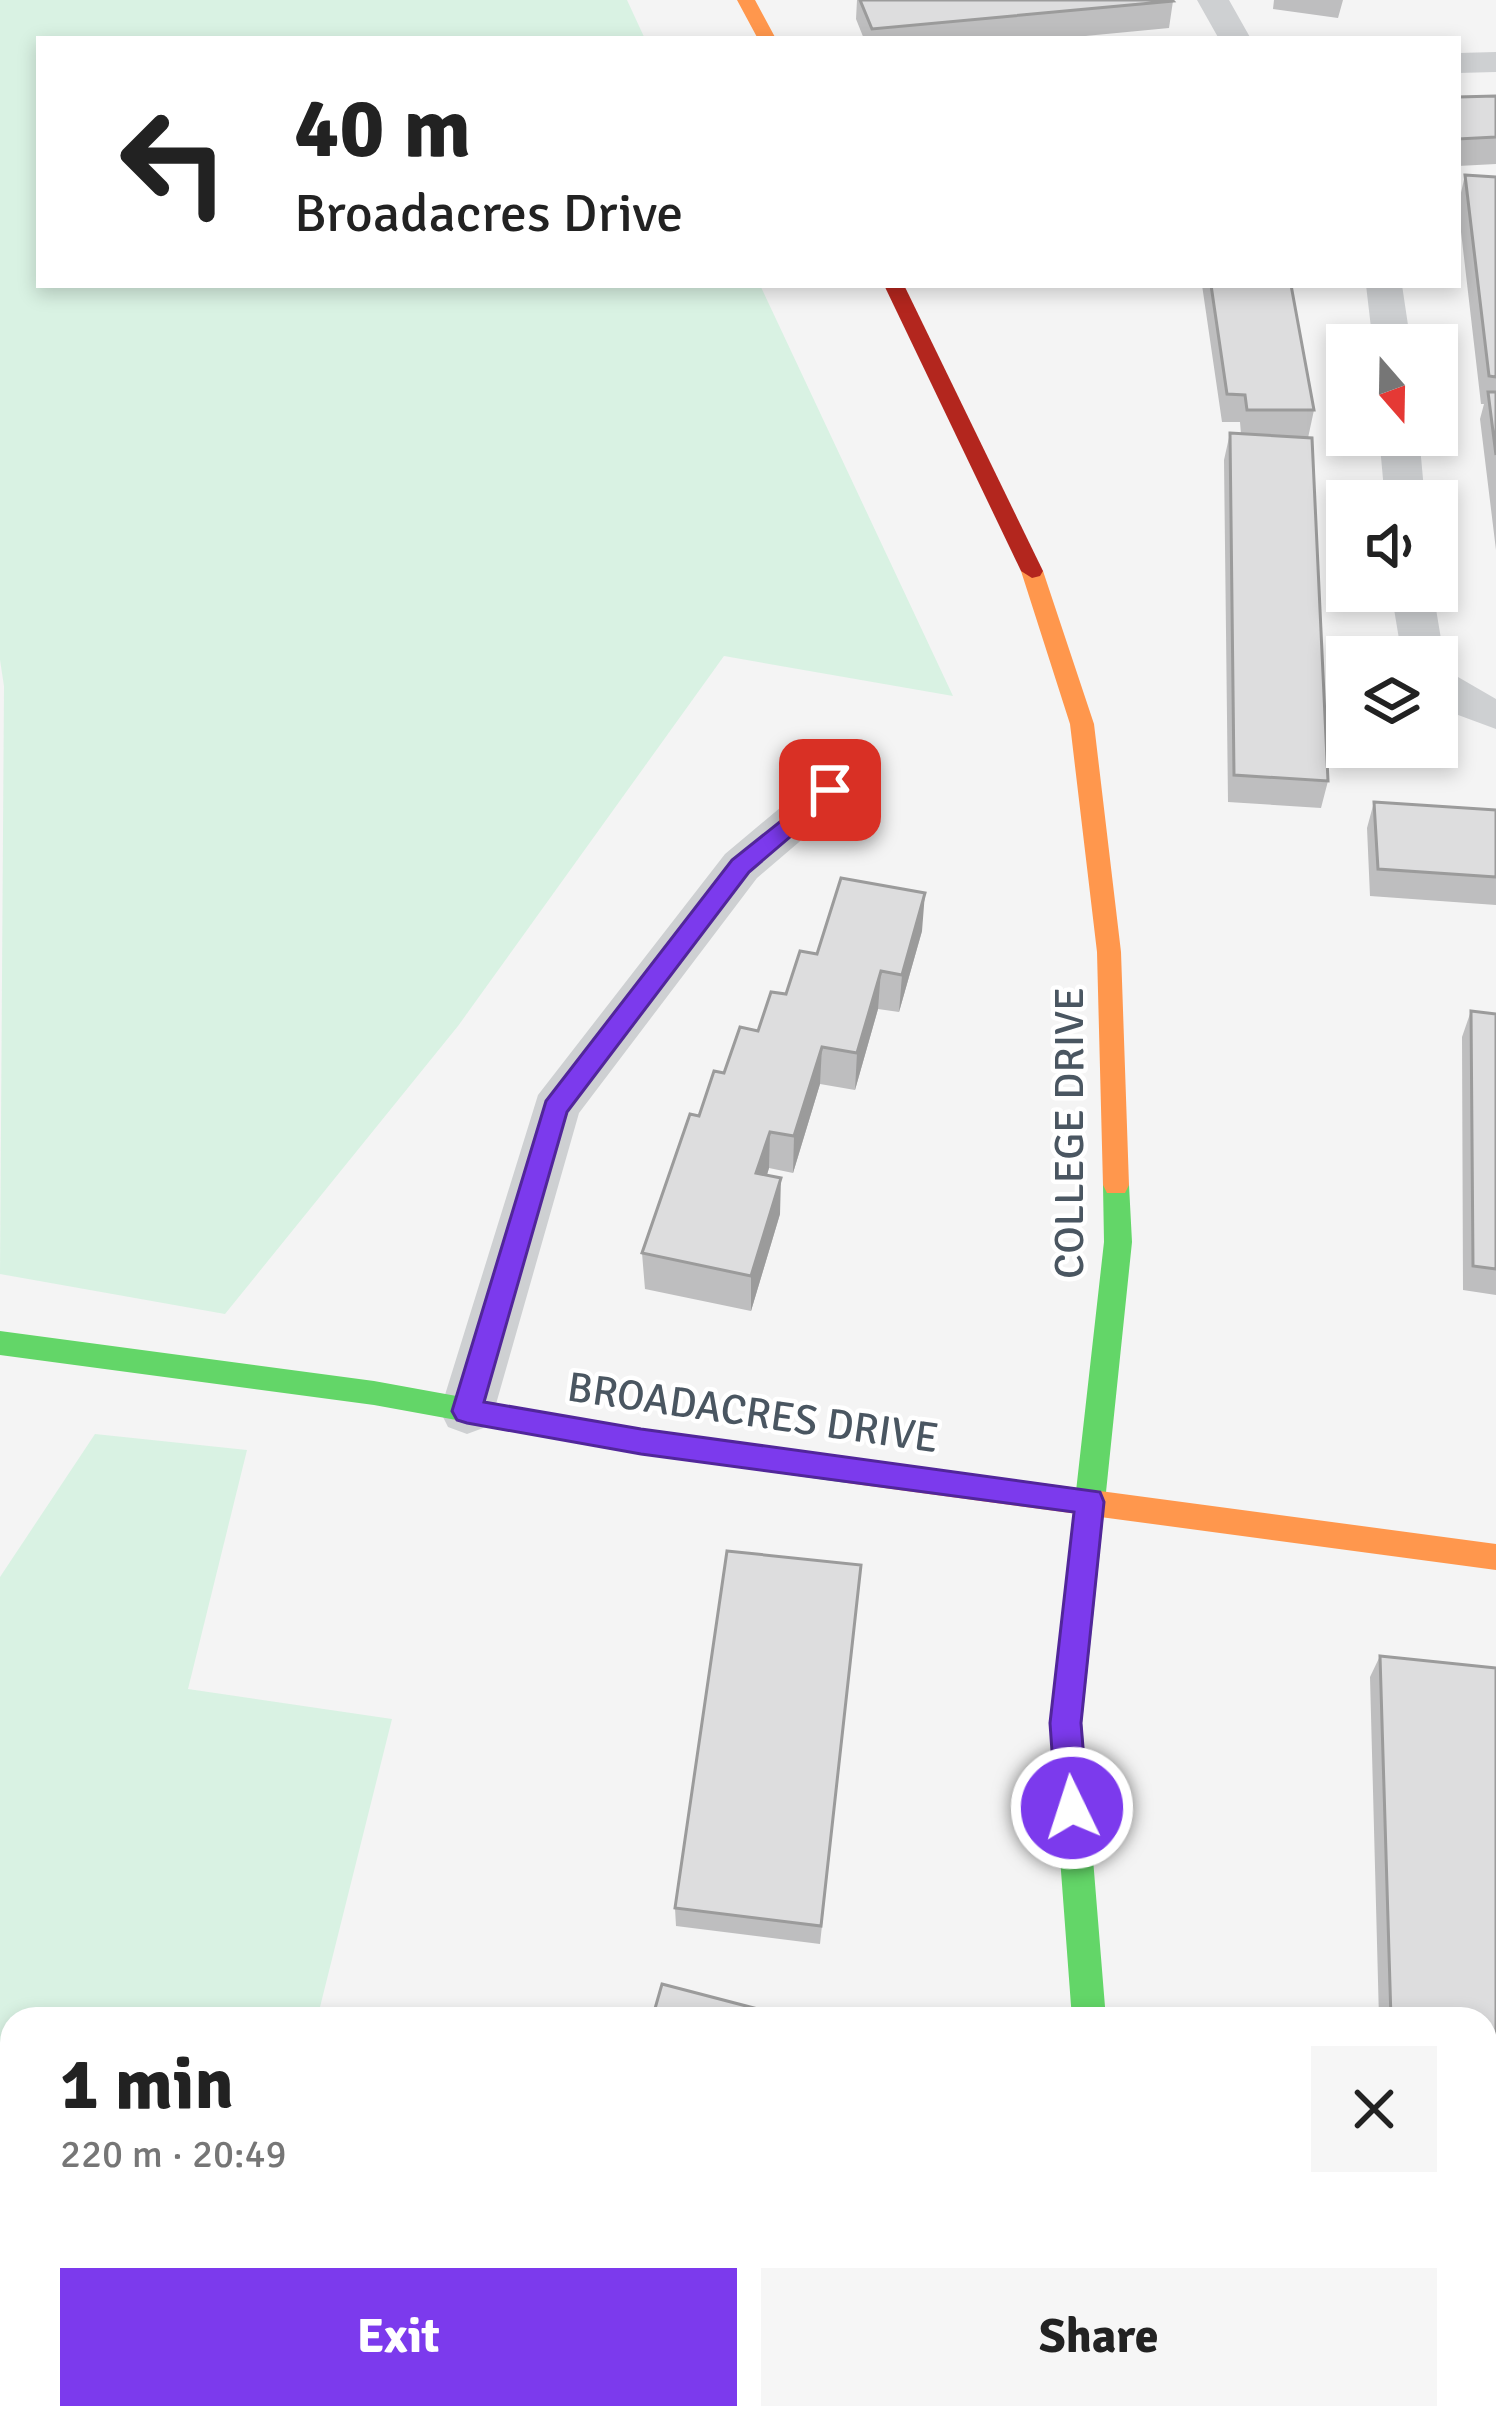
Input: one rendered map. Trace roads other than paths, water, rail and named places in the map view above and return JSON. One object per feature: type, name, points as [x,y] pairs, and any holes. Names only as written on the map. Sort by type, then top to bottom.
[{"type":"main road","points":[[746,0],[765,36]]},
{"type":"main road","name":"COLLEGE DRIVE","points":[[895,288],[1030,567],[1082,724],[1109,952],[1118,1242],[1066,1723],[1088,2007]]},
{"type":"main road","name":"BROADACRES DRIVE","points":[[0,1343],[315,1384],[641,1442],[1496,1557]]},
{"type":"street","points":[[1213,0],[1233,36]]},
{"type":"street","points":[[1461,63],[1496,62]]},
{"type":"street","points":[[1384,288],[1389,324]]},
{"type":"street","points":[[1458,696],[1494,716]]},
{"type":"street","points":[[467,1411],[555,1109],[741,866],[858,767]]}]
